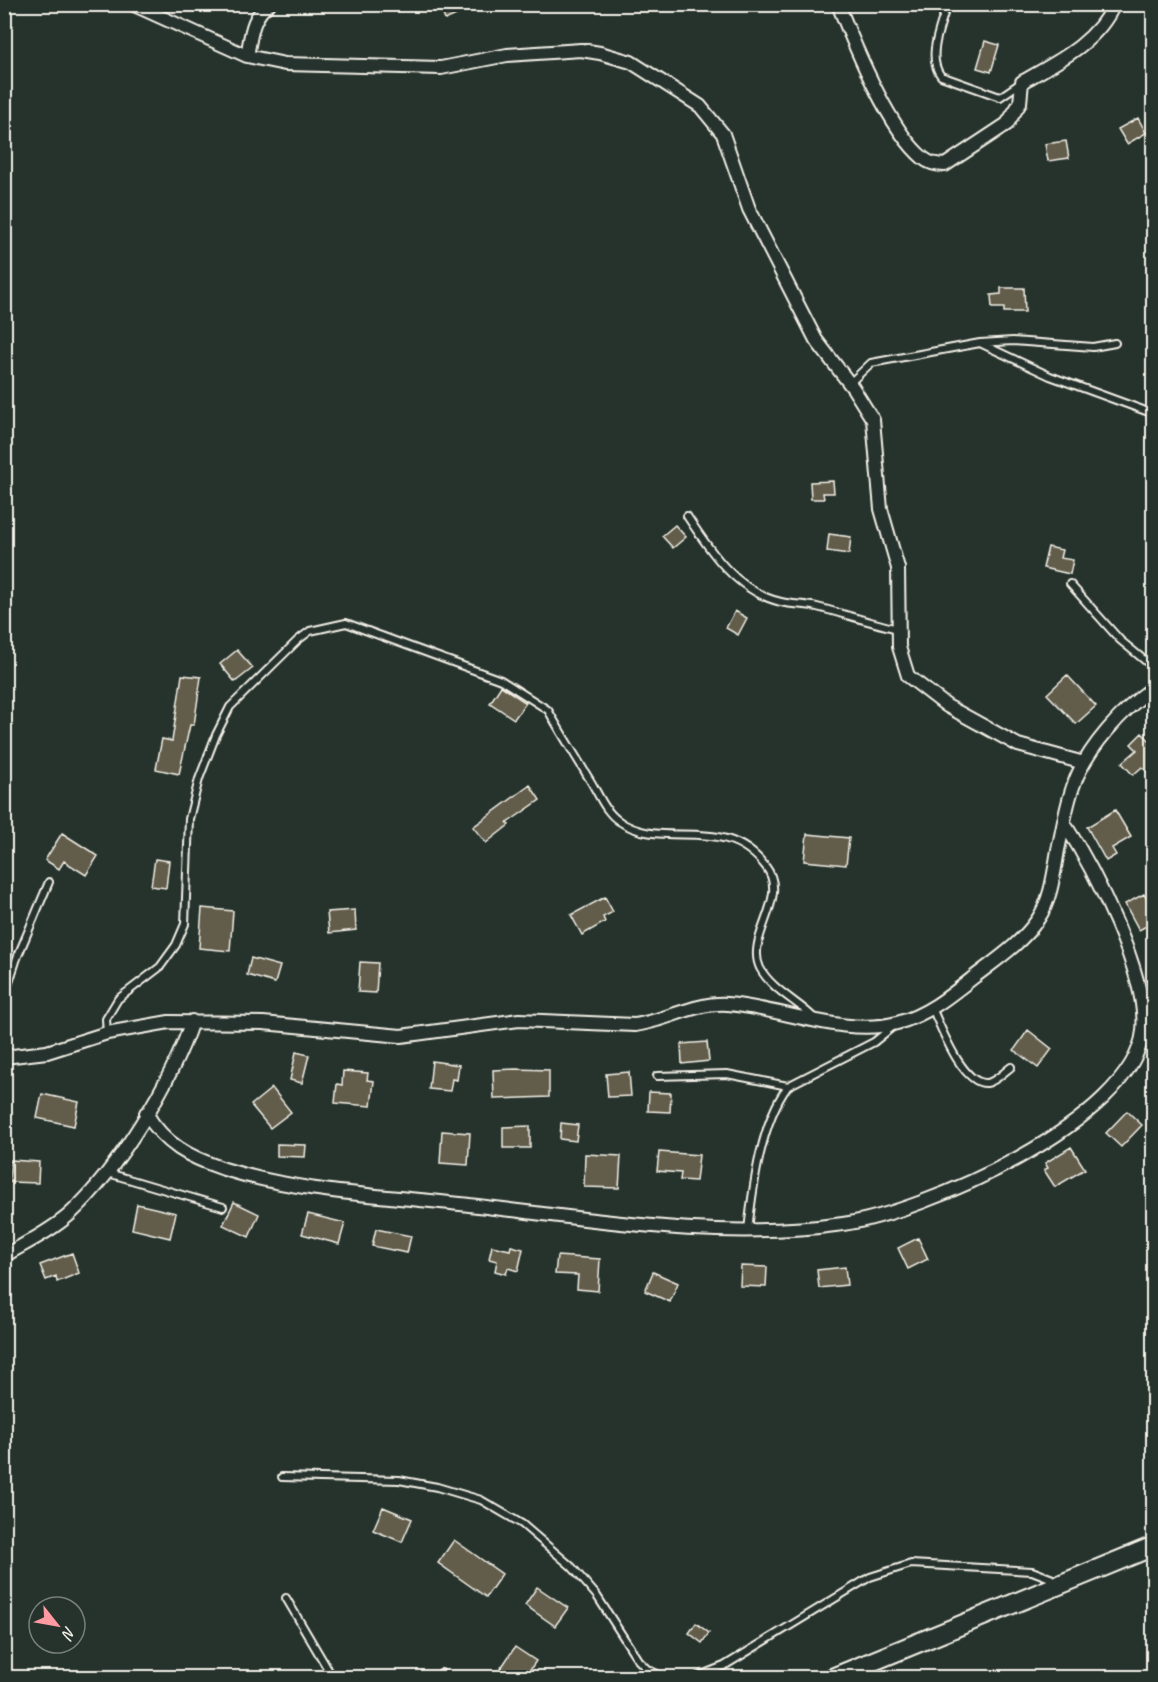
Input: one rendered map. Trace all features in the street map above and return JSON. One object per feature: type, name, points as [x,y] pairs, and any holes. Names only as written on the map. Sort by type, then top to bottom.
[{"type":"street","points":[[132,4],[247,56],[285,64],[441,68],[507,56],[580,50],[612,55],[631,62],[694,101],[711,117],[723,134],[758,229],[816,340],[849,383],[873,420],[881,509],[898,568],[898,647],[908,676],[920,687],[973,722],[1017,746],[1084,763]]},
{"type":"street","points":[[247,56],[254,21],[260,10],[268,4]]},
{"type":"street","points":[[838,4],[873,82],[903,137],[924,159],[934,165],[945,165],[1007,124],[1020,103],[1022,82],[1091,38],[1107,21],[1114,4]]},
{"type":"street","points":[[4,1057],[56,1050],[107,1033],[169,1022],[263,1023],[401,1036],[519,1020],[635,1025],[724,1004],[865,1027],[897,1023],[932,1008],[1016,944],[1038,919],[1051,886],[1074,782],[1084,763],[1125,713],[1154,687]]},
{"type":"street","points":[[146,1113],[170,1144],[223,1168],[266,1179],[327,1190],[629,1224],[716,1231],[802,1229],[845,1224],[888,1215],[933,1199],[1031,1152],[1090,1108],[1120,1078],[1141,1043],[1144,1014],[1140,992],[1110,907],[1084,854],[1064,823]]},
{"type":"street","points":[[4,1256],[69,1215],[108,1173],[146,1113],[183,1047],[192,1022]]},
{"type":"street","points":[[832,1677],[1154,1546]]},
{"type":"lane","points":[[947,4],[934,54],[935,68],[941,76],[958,84],[1000,97],[1022,82]]},
{"type":"lane","points":[[849,383],[871,363],[980,343],[1013,341],[1093,347],[1115,343]]},
{"type":"lane","points":[[980,343],[1050,376],[1154,414]]},
{"type":"lane","points":[[687,516],[713,555],[728,571],[764,596],[781,602],[805,604],[898,630]]},
{"type":"lane","points":[[1070,584],[1120,640],[1154,668]]},
{"type":"lane","points":[[107,1033],[106,1019],[118,999],[160,967],[176,945],[185,924],[189,819],[199,779],[230,708],[298,639],[310,630],[346,622],[501,680],[548,710],[601,801],[616,820],[628,827],[665,836],[686,833],[719,837],[748,851],[760,860],[768,869],[772,897],[756,959],[767,978],[815,1020]]},
{"type":"lane","points":[[4,998],[16,958],[49,882]]},
{"type":"lane","points":[[932,1008],[959,1064],[976,1081],[986,1083],[993,1081],[1011,1067]]},
{"type":"lane","points":[[748,1230],[752,1191],[771,1118],[779,1097],[788,1086],[874,1042],[897,1023]]},
{"type":"lane","points":[[657,1076],[727,1074],[788,1086]]},
{"type":"lane","points":[[108,1173],[223,1207]]},
{"type":"lane","points":[[282,1477],[399,1480],[437,1487],[481,1500],[522,1524],[572,1567],[597,1596],[638,1660],[653,1675],[665,1677]]},
{"type":"lane","points":[[694,1677],[724,1666],[870,1576],[911,1564],[1032,1571],[1064,1584]]},
{"type":"lane","points":[[286,1598],[326,1669],[333,1677]]},
{"type":"building","points":[[439,4],[481,4],[445,20]]},
{"type":"building","points":[[985,41],[999,45],[991,72],[977,68]]},
{"type":"building","points":[[1138,118],[1146,133],[1127,144],[1118,129]]},
{"type":"building","points":[[1066,141],[1069,158],[1048,161],[1045,144]]},
{"type":"building","points":[[1001,288],[1024,288],[1025,312],[1004,312],[1004,308],[992,308],[991,295],[1001,294]]},
{"type":"building","points":[[833,481],[834,493],[823,493],[824,499],[811,499],[810,482]]},
{"type":"building","points":[[675,525],[686,537],[673,548],[662,536]]},
{"type":"building","points":[[829,534],[851,537],[849,554],[827,551]]},
{"type":"building","points":[[1048,547],[1062,550],[1060,558],[1073,560],[1070,574],[1043,568]]},
{"type":"building","points":[[735,611],[747,618],[738,635],[726,628]]},
{"type":"building","points":[[237,650],[253,668],[235,682],[220,664]]},
{"type":"building","points":[[182,675],[201,677],[194,725],[190,725],[179,774],[156,769],[162,739],[172,741]]},
{"type":"building","points":[[1067,675],[1096,706],[1076,724],[1047,694]]},
{"type":"building","points":[[501,686],[526,703],[514,719],[490,703]]},
{"type":"building","points":[[1142,733],[1154,745],[1154,778],[1142,767],[1133,775],[1122,763],[1137,750],[1131,744]]},
{"type":"building","points":[[530,785],[540,800],[507,823],[509,825],[486,843],[473,827]]},
{"type":"building","points":[[1115,810],[1131,837],[1112,848],[1116,855],[1106,861],[1087,827]]},
{"type":"building","points":[[62,833],[98,856],[86,875],[64,861],[59,869],[45,860]]},
{"type":"building","points":[[807,834],[849,838],[846,865],[804,861]]},
{"type":"building","points":[[155,859],[169,861],[166,888],[151,886]]},
{"type":"building","points":[[1144,894],[1154,912],[1154,922],[1139,930],[1125,904]]},
{"type":"building","points":[[605,897],[613,912],[603,917],[605,922],[582,935],[571,915]]},
{"type":"building","points":[[202,908],[233,911],[230,951],[199,948]]},
{"type":"building","points":[[355,910],[356,930],[329,933],[327,912]]},
{"type":"building","points":[[251,958],[280,966],[275,983],[247,975]]},
{"type":"building","points":[[360,962],[378,963],[376,993],[358,992]]},
{"type":"building","points":[[1028,1030],[1052,1049],[1038,1068],[1014,1050]]},
{"type":"building","points":[[707,1042],[709,1061],[682,1064],[681,1044]]},
{"type":"building","points":[[296,1052],[309,1055],[302,1083],[290,1080]]},
{"type":"building","points":[[432,1061],[459,1065],[457,1080],[452,1079],[450,1091],[429,1089]]},
{"type":"building","points":[[493,1070],[549,1070],[549,1097],[494,1099]]},
{"type":"building","points":[[343,1071],[368,1073],[367,1080],[374,1081],[371,1106],[335,1103],[337,1084],[342,1085]]},
{"type":"building","points":[[629,1072],[631,1096],[608,1097],[606,1074]]},
{"type":"building","points":[[272,1088],[291,1112],[270,1128],[251,1105]]},
{"type":"building","points":[[649,1092],[671,1093],[670,1112],[648,1111]]},
{"type":"building","points":[[42,1094],[79,1102],[74,1126],[37,1118]]},
{"type":"building","points":[[1127,1111],[1142,1125],[1121,1147],[1106,1133]]},
{"type":"building","points":[[561,1123],[578,1125],[576,1141],[560,1139]]},
{"type":"building","points":[[530,1126],[530,1148],[503,1148],[503,1127]]},
{"type":"building","points":[[442,1131],[470,1133],[468,1165],[440,1163]]},
{"type":"building","points":[[277,1144],[306,1145],[305,1157],[277,1156]]},
{"type":"building","points":[[1071,1147],[1085,1169],[1055,1187],[1044,1170],[1048,1168],[1045,1163]]},
{"type":"building","points":[[659,1152],[699,1155],[696,1181],[680,1180],[681,1173],[657,1171]]},
{"type":"building","points":[[585,1154],[621,1156],[619,1188],[584,1187]]},
{"type":"building","points":[[11,1160],[39,1162],[38,1183],[9,1182]]},
{"type":"building","points":[[234,1202],[259,1214],[249,1237],[223,1225]]},
{"type":"building","points":[[137,1204],[176,1213],[170,1238],[132,1229]]},
{"type":"building","points":[[308,1214],[345,1223],[339,1244],[302,1234]]},
{"type":"building","points":[[376,1229],[411,1236],[407,1253],[372,1246]]},
{"type":"building","points":[[918,1238],[928,1259],[908,1269],[898,1248]]},
{"type":"building","points":[[492,1246],[510,1250],[511,1246],[523,1249],[518,1271],[508,1268],[506,1274],[495,1271],[497,1261],[489,1259]]},
{"type":"building","points":[[72,1253],[79,1273],[57,1282],[56,1276],[46,1280],[40,1265]]},
{"type":"building","points":[[557,1256],[600,1259],[598,1291],[577,1289],[578,1275],[555,1274]]},
{"type":"building","points":[[741,1266],[767,1267],[766,1287],[740,1286]]},
{"type":"building","points":[[845,1267],[847,1285],[819,1288],[817,1270]]},
{"type":"building","points":[[653,1272],[678,1283],[670,1302],[645,1291]]},
{"type":"building","points":[[383,1507],[412,1519],[402,1542],[373,1530]]},
{"type":"building","points":[[454,1540],[502,1574],[486,1597],[438,1563]]},
{"type":"building","points":[[537,1587],[568,1608],[555,1626],[525,1605]]},
{"type":"building","points":[[696,1623],[709,1633],[702,1643],[689,1633]]},
{"type":"building","points":[[515,1647],[536,1661],[525,1677],[495,1677]]}]
